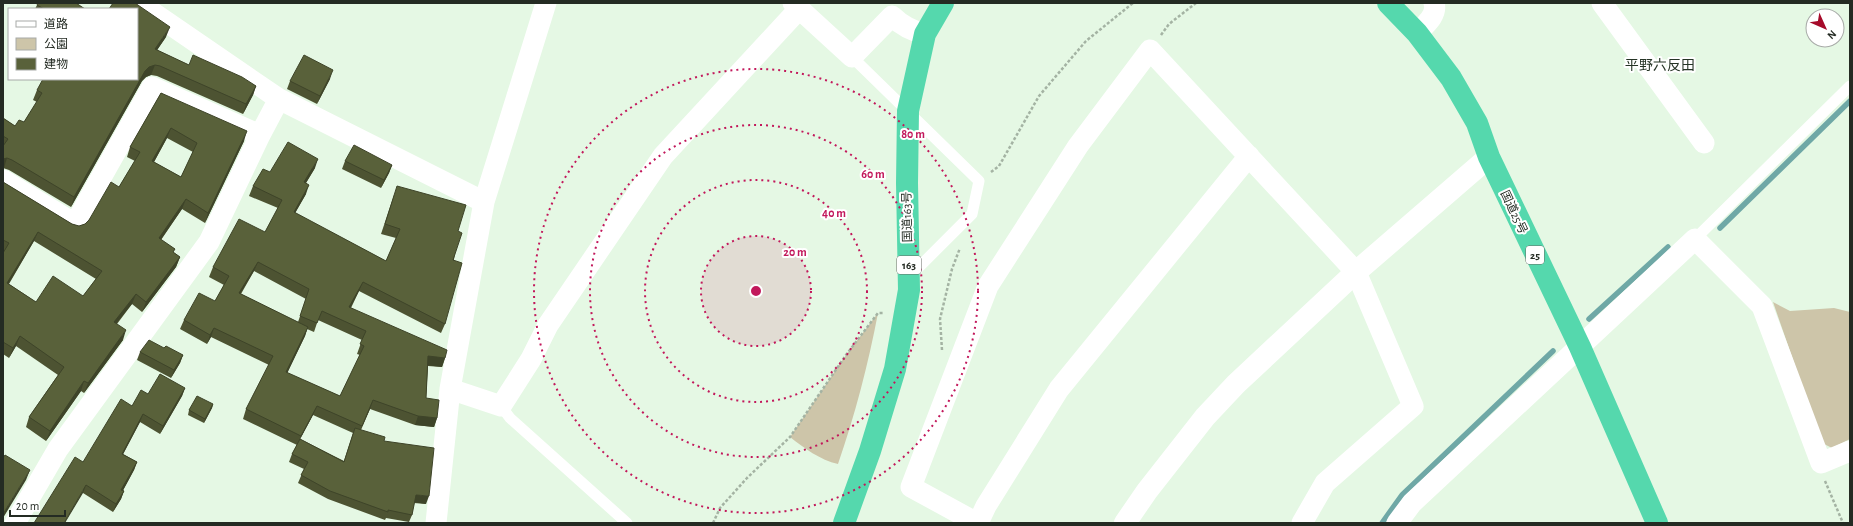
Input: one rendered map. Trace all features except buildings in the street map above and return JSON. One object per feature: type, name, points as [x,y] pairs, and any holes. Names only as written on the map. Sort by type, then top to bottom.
[{"type":"highway","name":"国道163号","points":[[844,523],[870,450],[895,369],[909,290],[907,183],[908,112],[926,34],[943,3]]},
{"type":"highway","name":"国道25号","points":[[1388,3],[1417,33],[1451,78],[1477,123],[1489,157],[1580,347],[1657,523]]},
{"type":"street","points":[[140,3],[279,99],[484,202]]},
{"type":"street","points":[[436,523],[450,389],[484,202],[546,3]]},
{"type":"street","points":[[1417,33],[1429,21],[1433,14],[1435,6],[1434,3]]},
{"type":"street","points":[[1602,3],[1704,143]]},
{"type":"street","points":[[450,389],[501,406],[531,358],[548,325],[663,156],[796,6],[852,57],[892,16],[901,24],[913,31],[926,34]]},
{"type":"street","points":[[1249,156],[1059,389],[986,506],[978,523],[911,487],[988,286],[1078,146],[1150,50],[1249,156],[1356,272],[1413,406],[1325,483],[1302,523]]},
{"type":"street","points":[[3,180],[75,224],[152,87],[260,135]]},
{"type":"street","points":[[15,523],[58,449],[209,242],[260,135],[279,99]]},
{"type":"street","points":[[1125,523],[1147,491],[1205,417],[1283,339],[1356,272],[1489,157]]},
{"type":"street","points":[[1397,523],[1412,503],[1695,239],[1762,306],[1822,463],[1850,451]]},
{"type":"lane","points":[[852,57],[979,181],[972,214],[909,277]]},
{"type":"lane","points":[[1695,239],[1850,86]]},
{"type":"lane","points":[[501,406],[510,418],[627,523]]},
{"type":"path","points":[[979,181],[999,166],[1039,96],[1086,40],[1133,3]]},
{"type":"path","points":[[1150,50],[1169,24],[1196,3]]},
{"type":"path","points":[[954,376],[943,370],[940,319],[952,269],[961,247]]},
{"type":"path","points":[[713,523],[720,508],[747,478],[790,437],[846,355],[878,313],[884,313]]},
{"type":"path","points":[[1822,463],[1821,474],[1843,523]]},
{"type":"green space","points":[[1773,302],[1790,311],[1834,308],[1850,312],[1850,439],[1832,448],[1822,443]]},
{"type":"green space","points":[[878,313],[865,371],[850,427],[838,464],[825,460],[812,453],[790,437],[846,355]]},
{"type":"waterway","points":[[1720,228],[1850,101]]},
{"type":"waterway","points":[[1589,319],[1668,247]]},
{"type":"waterway","points":[[1382,523],[1402,495],[1553,351]]},
{"type":"district","name":"平野六反田","points":[[1660,66]]}]
